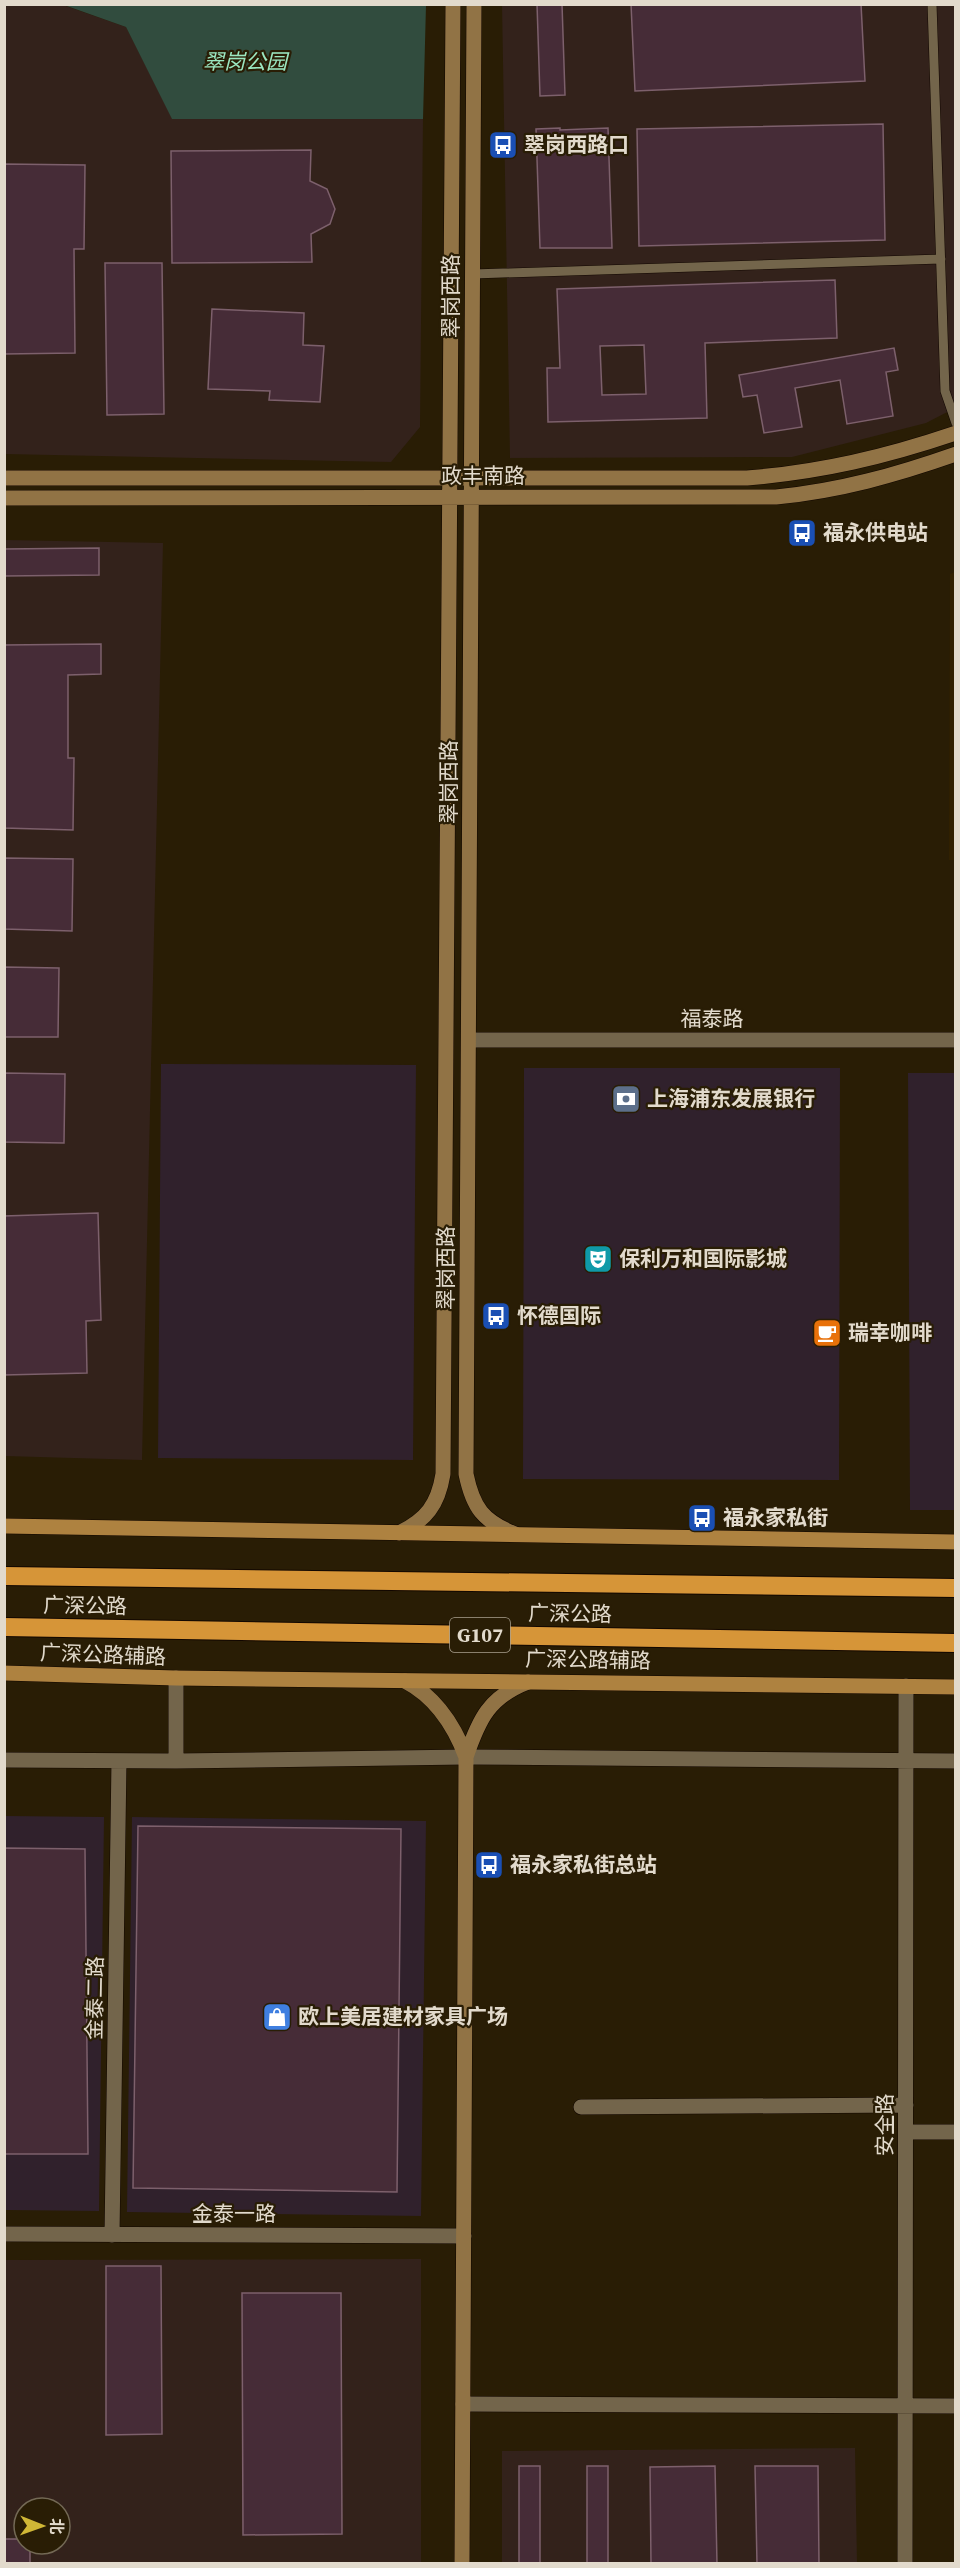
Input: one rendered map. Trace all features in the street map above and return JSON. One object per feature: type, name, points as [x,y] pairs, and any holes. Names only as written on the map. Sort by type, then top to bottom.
[{"type":"highway","name":"广深公路","points":[[4,1576],[956,1588]]},
{"type":"highway","name":"广深公路","points":[[4,1627],[956,1643]]},
{"type":"main road","name":"翠岗西路","points":[[399,1533],[418,1524],[432,1510],[440,1493],[443,1423],[453,4]]},
{"type":"main road","name":"翠岗西路","points":[[474,4],[466,1474],[471,1496],[482,1514],[497,1527],[518,1535]]},
{"type":"main road","name":"政丰南路","points":[[4,478],[705,479],[796,474],[850,465],[956,433]]},
{"type":"main road","name":"政丰南路","points":[[4,498],[776,497],[818,493],[867,483],[956,454]]},
{"type":"main road","points":[[443,1423],[455,1427],[467,1423]]},
{"type":"main road","points":[[4,1526],[956,1542]]},
{"type":"main road","name":"广深公路辅路","points":[[4,1673],[176,1678],[534,1680],[956,1687]]},
{"type":"main road","points":[[462,2564],[466,1757],[476,1727],[491,1704],[514,1688],[534,1680]]},
{"type":"main road","points":[[405,1681],[423,1690],[438,1706],[458,1736],[466,1757]]},
{"type":"street","name":"福泰路","points":[[469,1040],[956,1040]]},
{"type":"street","points":[[176,1678],[176,1761]]},
{"type":"street","name":"安全路","points":[[905,2564],[906,1686]]},
{"type":"street","points":[[4,1760],[176,1761],[466,1757],[956,1761]]},
{"type":"street","name":"金泰二路","points":[[112,2235],[119,1761]]},
{"type":"street","points":[[581,2107],[906,2105]]},
{"type":"street","points":[[906,2132],[956,2132]]},
{"type":"street","name":"金泰一路","points":[[4,2234],[464,2236]]},
{"type":"street","points":[[463,2404],[956,2406]]},
{"type":"lane","points":[[932,4],[945,391],[956,423]]},
{"type":"lane","points":[[473,274],[941,259]]},
{"type":"shaded area","points":[[5,5],[63,5],[126,27],[173,119],[423,119],[420,427],[391,462],[5,454]]},
{"type":"shaded area","points":[[502,5],[955,5],[955,408],[926,423],[792,457],[510,458]]},
{"type":"shaded area","points":[[5,540],[163,543],[142,1460],[5,1456]]},
{"type":"shaded area","points":[[955,572],[956,860],[949,860],[950,574]]},
{"type":"shaded area","points":[[161,1064],[416,1065],[413,1460],[158,1458]]},
{"type":"shaded area","points":[[524,1068],[840,1068],[839,1480],[523,1479]]},
{"type":"shaded area","points":[[908,1073],[955,1073],[955,1510],[910,1510]]},
{"type":"shaded area","points":[[5,1816],[104,1817],[99,2211],[5,2210]]},
{"type":"shaded area","name":"欧上美居建材家具广场","points":[[132,1817],[426,1821],[421,2216],[127,2212]]},
{"type":"shaded area","points":[[421,2259],[421,2563],[5,2563],[4,2260]]},
{"type":"shaded area","points":[[855,2448],[857,2563],[502,2564],[502,2451]]},
{"type":"green space","name":"翠岗公园","points":[[64,5],[426,5],[423,119],[172,119],[126,27]]},
{"type":"building","points":[[537,4],[562,4],[565,95],[540,96]]},
{"type":"building","points":[[631,4],[861,4],[865,81],[635,91]]},
{"type":"building","points":[[883,124],[885,240],[639,246],[637,129]]},
{"type":"building","points":[[560,128],[560,130],[608,128],[612,248],[540,248],[536,129]]},
{"type":"building","points":[[311,150],[310,181],[327,189],[335,209],[330,224],[311,234],[312,262],[172,263],[171,151]]},
{"type":"building","points":[[4,164],[85,165],[84,249],[74,249],[75,353],[4,354]]},
{"type":"building","points":[[105,263],[162,263],[164,414],[107,415]]},
{"type":"building","points":[[835,280],[837,338],[705,343],[707,418],[548,422],[547,368],[560,368],[557,289]],"holes":[[[644,345],[646,394],[602,395],[600,346]]]},
{"type":"building","points":[[212,309],[304,313],[303,345],[324,346],[320,402],[269,400],[270,391],[208,389]]},
{"type":"building","points":[[894,348],[898,370],[886,372],[893,416],[847,424],[840,380],[795,388],[802,427],[764,433],[757,395],[743,397],[739,375]]},
{"type":"building","points":[[99,548],[99,575],[4,576],[4,549]]},
{"type":"building","points":[[101,644],[101,674],[68,675],[68,758],[74,758],[73,830],[4,828],[4,645]]},
{"type":"building","points":[[4,858],[73,859],[72,931],[4,929]]},
{"type":"building","points":[[4,967],[59,968],[58,1037],[4,1037]]},
{"type":"building","points":[[4,1073],[65,1074],[64,1143],[4,1142]]},
{"type":"building","points":[[98,1213],[101,1320],[86,1321],[87,1373],[4,1375],[4,1216]]},
{"type":"building","name":"欧上美居建材家具广场","points":[[138,1826],[401,1829],[397,2192],[133,2188]]},
{"type":"building","points":[[4,1848],[85,1849],[88,2154],[4,2154]]},
{"type":"building","points":[[106,2266],[161,2266],[162,2434],[106,2435]]},
{"type":"building","points":[[242,2293],[341,2293],[342,2534],[243,2535]]},
{"type":"building","points":[[519,2466],[540,2466],[540,2564],[519,2564]]},
{"type":"building","points":[[587,2466],[608,2466],[608,2564],[587,2564]]},
{"type":"building","points":[[715,2466],[717,2564],[651,2564],[650,2467]]},
{"type":"building","points":[[755,2466],[818,2466],[819,2564],[757,2564]]},
{"type":"building","points":[[4,2539],[12,2539],[12,2556],[30,2556],[30,2564],[4,2564]]},
{"type":"place","name":"翠岗西路口","points":[[503,145]]},
{"type":"place","name":"福永供电站","points":[[802,533]]},
{"type":"place","name":"上海浦东发展银行","points":[[626,1099]]},
{"type":"place","name":"保利万和国际影城","points":[[598,1259]]},
{"type":"place","name":"怀德国际","points":[[496,1316]]},
{"type":"place","name":"瑞幸咖啡","points":[[827,1333]]},
{"type":"place","name":"福永家私街","points":[[702,1518]]},
{"type":"place","name":"福永家私街总站","points":[[489,1865]]},
{"type":"place","name":"欧上美居建材家具广场","points":[[277,2017]]}]
